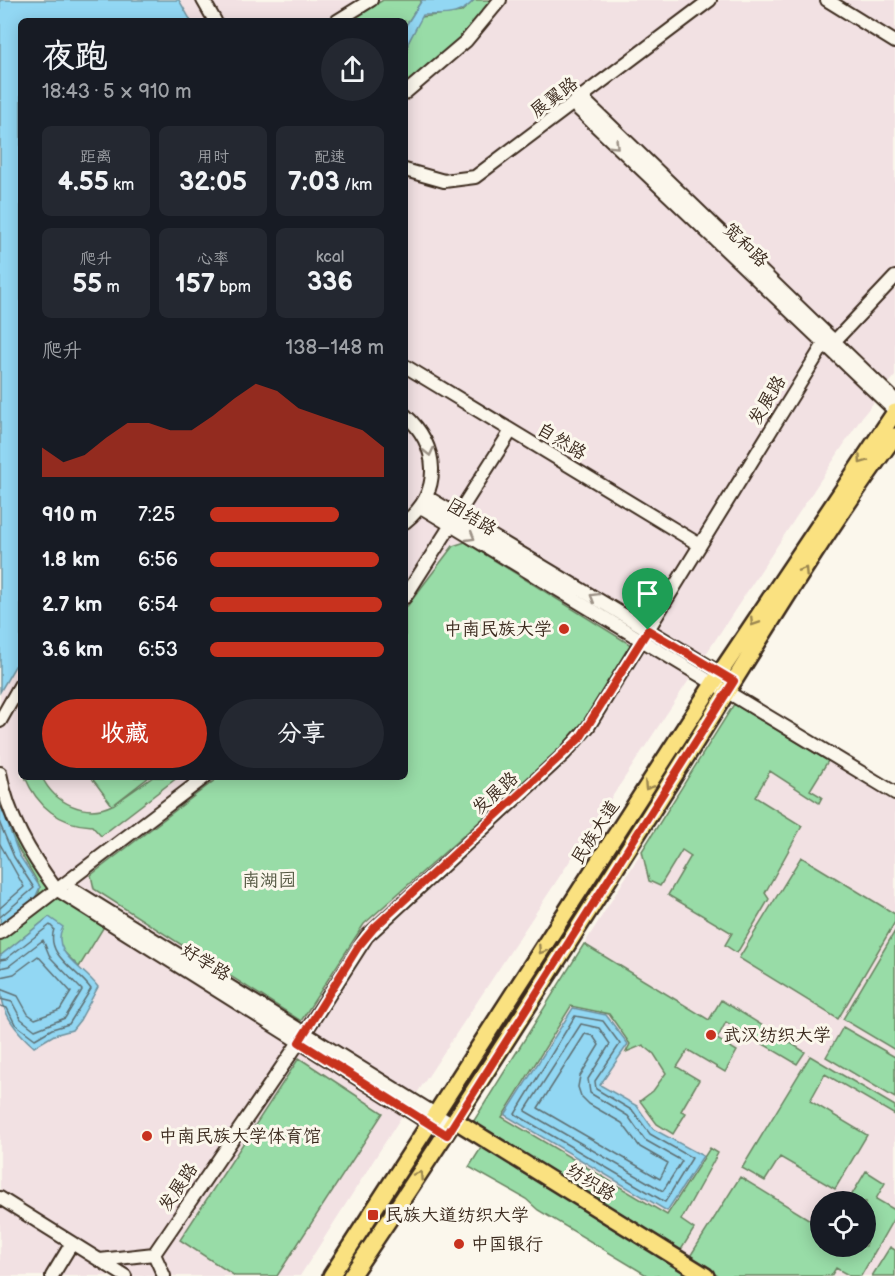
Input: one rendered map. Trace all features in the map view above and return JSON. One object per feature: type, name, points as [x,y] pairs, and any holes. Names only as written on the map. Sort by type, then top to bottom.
[{"type":"main road","name":"民族大道","points":[[331,1276],[434,1120],[717,678],[895,412]]},
{"type":"main road","name":"民族大道","points":[[351,1276],[452,1127],[731,686],[848,504],[895,436]]},
{"type":"main road","name":"纺织路","points":[[452,1127],[706,1276]]},
{"type":"street","points":[[203,0],[213,18]]},
{"type":"street","points":[[342,18],[371,0]]},
{"type":"street","points":[[408,90],[466,41],[500,0]]},
{"type":"street","name":"展翼路","points":[[408,171],[444,181],[476,177],[710,0]]},
{"type":"street","points":[[827,0],[895,42]]},
{"type":"street","name":"宽和路","points":[[578,101],[828,342],[895,412]]},
{"type":"street","name":"发展路","points":[[154,1254],[302,1038],[358,947],[374,928],[580,738],[828,342],[895,278]]},
{"type":"street","name":"宽和路","points":[[828,342],[895,400]]},
{"type":"street","name":"自然路","points":[[408,368],[700,545]]},
{"type":"street","points":[[408,418],[422,433],[430,453],[431,477],[424,502],[408,519]]},
{"type":"street","points":[[408,593],[456,521],[511,431]]},
{"type":"street","name":"团结路","points":[[424,502],[731,686],[895,793]]},
{"type":"street","points":[[0,721],[18,689]]},
{"type":"street","name":"好学路","points":[[0,773],[9,807],[24,839],[60,886],[434,1120],[452,1127]]},
{"type":"street","points":[[0,933],[201,780]]},
{"type":"street","points":[[0,1198],[125,1276]]},
{"type":"street","points":[[52,1276],[72,1243]]},
{"type":"street","points":[[100,1260],[154,1254],[164,1276]]},
{"type":"shaded area","name":"中南民族大学","points":[[179,0],[895,0],[895,376],[862,417],[398,1122],[300,1276],[0,1276],[0,692],[18,661],[18,780],[408,780],[408,18],[189,18]]},
{"type":"shaded area","name":"武汉纺织大学","points":[[734,704],[895,802],[895,1276],[718,1276],[470,1127]]},
{"type":"green space","points":[[383,0],[422,0],[408,22],[408,18],[354,18]]},
{"type":"green space","points":[[474,0],[493,0],[460,40],[408,83],[408,43],[421,17],[461,12]]},
{"type":"green space","name":"南湖园","points":[[465,542],[631,645],[581,727],[554,755],[364,924],[301,1021],[94,889],[91,875],[215,780],[408,780],[408,605],[453,546]]},
{"type":"green space","points":[[734,704],[828,761],[810,790],[822,797],[819,803],[770,771],[755,797],[802,826],[765,893],[769,899],[737,953],[725,945],[732,933],[668,895],[691,856],[682,850],[660,886],[649,881],[642,851]]},
{"type":"green space","points":[[26,780],[44,780],[54,794],[63,801],[72,806],[92,810],[112,805],[93,780],[145,780],[113,805],[149,780],[174,780],[101,836],[92,826],[70,822],[51,812],[36,797]]},
{"type":"green space","points":[[0,783],[25,852],[105,925],[79,967],[61,949],[58,935],[49,917],[0,956],[0,925],[39,892],[40,887],[7,826],[3,813]]},
{"type":"green space","points":[[801,857],[895,914],[895,922],[838,1019],[739,958]]},
{"type":"green space","points":[[895,931],[895,1050],[843,1019]]},
{"type":"green space","points":[[584,944],[709,1020],[721,1000],[805,1052],[797,1064],[726,1022],[717,1039],[737,1051],[725,1072],[688,1050],[677,1067],[699,1080],[681,1111],[686,1113],[673,1134],[657,1124],[640,1101],[653,1091],[666,1073],[654,1054],[643,1045],[626,1052],[630,1044],[609,1014],[571,1006],[502,1117],[667,1215],[710,1148],[718,1153],[681,1220],[694,1229],[679,1253],[470,1127]]},
{"type":"green space","points":[[843,1027],[895,1057],[895,1098],[826,1057]]},
{"type":"green space","points":[[810,1056],[895,1106],[895,1115],[825,1074],[810,1101],[867,1135],[835,1189],[780,1157],[765,1181],[742,1168]]},
{"type":"green space","points":[[299,1058],[383,1113],[277,1276],[235,1276],[180,1240]]},
{"type":"green space","points":[[486,1140],[706,1276],[648,1276],[538,1210],[526,1199],[469,1167]]},
{"type":"green space","points":[[866,1171],[885,1183],[876,1199],[876,1191],[854,1191]]},
{"type":"green space","points":[[740,1177],[810,1220],[810,1257],[872,1257],[861,1276],[850,1276],[836,1268],[831,1276],[718,1276],[689,1258]]},
{"type":"green space","points":[[876,1199],[895,1210],[895,1216],[876,1250]]},
{"type":"green space","points":[[890,1247],[895,1250],[895,1276],[872,1276]]},
{"type":"water","points":[[0,0],[179,0],[189,18],[18,18],[18,661],[0,692]]},
{"type":"water","points":[[422,0],[474,0],[463,10],[457,12],[444,15],[423,15],[408,43],[408,22]]},
{"type":"water","points":[[0,803],[19,855],[40,887],[35,898],[0,925]]},
{"type":"water","points":[[49,917],[63,927],[60,936],[64,952],[98,987],[72,1030],[54,1035],[34,1047],[14,1027],[4,1008],[0,956]]},
{"type":"water","points":[[573,1008],[606,1015],[628,1044],[600,1085],[637,1106],[653,1129],[703,1156],[667,1211],[505,1115]]},
{"type":"place","name":"中南民族大学","points":[[564,629]]},
{"type":"place","name":"武汉纺织大学","points":[[711,1035]]},
{"type":"place","name":"中南民族大学体育馆","points":[[147,1136]]},
{"type":"place","name":"民族大道纺织大学","points":[[373,1215]]},
{"type":"place","name":"中国银行","points":[[459,1244]]},
{"type":"route","points":[[648,630],[734,681],[447,1135],[299,1042],[358,947],[374,928],[580,738],[648,630]]}]
